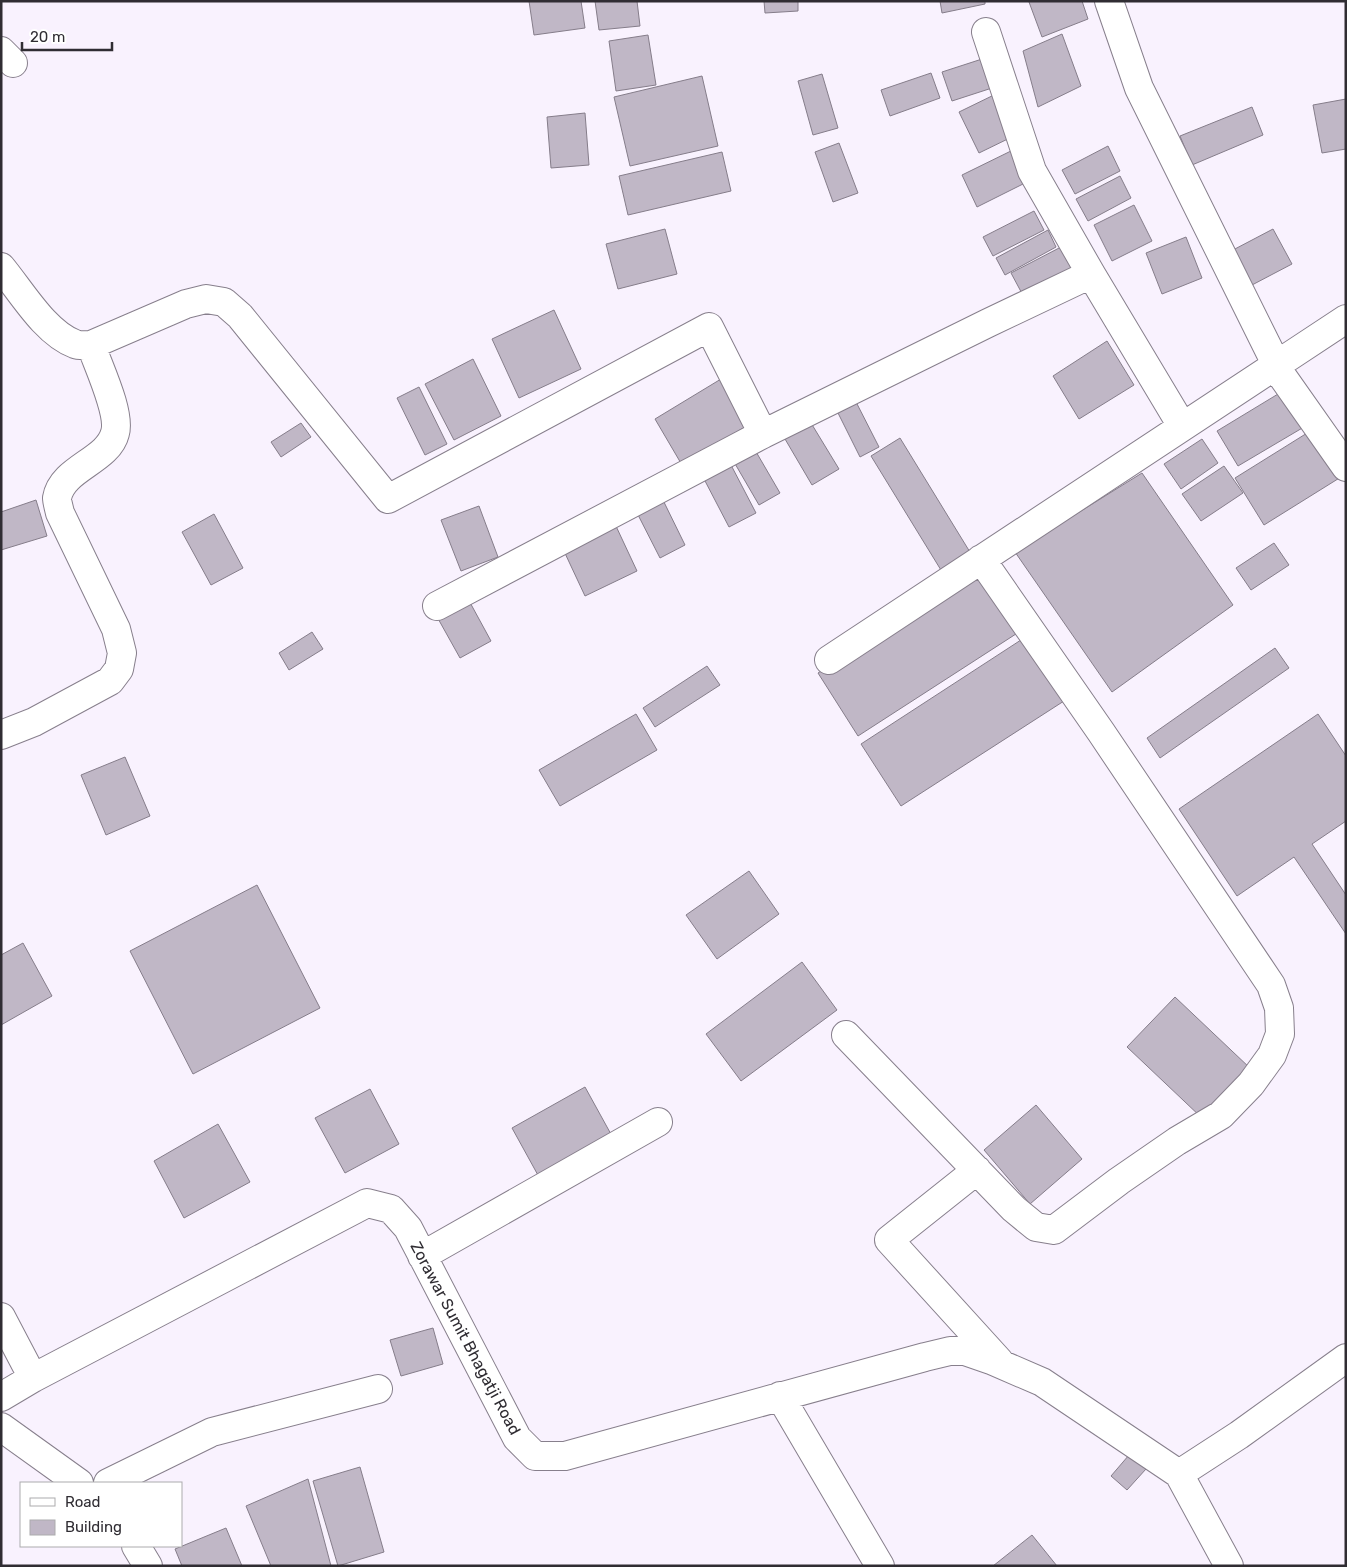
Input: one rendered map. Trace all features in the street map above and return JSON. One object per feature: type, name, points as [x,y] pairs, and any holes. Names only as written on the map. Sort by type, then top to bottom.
[{"type":"street","points":[[1110,1],[1140,88],[1276,364],[1274,366],[1346,467]]},
{"type":"street","points":[[986,32],[1032,171],[1182,426]]},
{"type":"street","points":[[1,267],[44,321],[61,336],[77,345],[91,345],[186,304],[206,299],[224,302],[240,316],[388,498],[709,327],[763,434]]},
{"type":"street","points":[[438,606],[763,434],[1091,274]]},
{"type":"street","points":[[830,660],[1346,319]]},
{"type":"street","points":[[1,735],[34,722],[110,681],[119,669],[122,653],[116,629],[60,513],[57,499],[62,484],[107,447],[115,434],[115,413],[91,345]]},
{"type":"street","points":[[846,1035],[1014,1209],[1036,1228],[1054,1230],[1119,1181],[1177,1141],[1221,1115],[1251,1084],[1272,1055],[1280,1034],[1279,1008],[1271,985],[1101,732],[981,559]]},
{"type":"street","points":[[422,1256],[658,1122]]},
{"type":"street","points":[[977,1170],[889,1240],[1002,1365]]},
{"type":"street","name":"Zorawar Sumit Bhagatji Road","points":[[1,1397],[33,1378],[368,1203],[391,1209],[408,1228],[517,1438],[535,1456],[565,1456],[950,1350],[965,1352],[1042,1382],[1179,1474]]},
{"type":"street","points":[[1,1317],[33,1378]]},
{"type":"street","points":[[1229,1566],[1179,1474],[1240,1434],[1346,1358]]},
{"type":"street","points":[[110,1482],[212,1432],[378,1389]]},
{"type":"street","points":[[780,1396],[880,1566]]},
{"type":"street","points":[[1,1427],[78,1482]]},
{"type":"street","points":[[137,1547],[148,1566]]},
{"type":"building","points":[[529,1],[581,1],[585,28],[534,35]]},
{"type":"building","points":[[595,1],[637,1],[640,26],[599,30]]},
{"type":"building","points":[[764,1],[798,1],[798,11],[765,13]]},
{"type":"building","points":[[940,1],[985,1],[985,4],[942,13]]},
{"type":"building","points":[[1082,1],[1088,19],[1042,37],[1029,2]]},
{"type":"building","points":[[1062,34],[1081,86],[1038,107],[1023,51]]},
{"type":"building","points":[[648,35],[656,85],[616,91],[609,41]]},
{"type":"building","points":[[982,59],[992,88],[952,101],[942,72]]},
{"type":"building","points":[[931,73],[940,98],[890,116],[881,90]]},
{"type":"building","points":[[822,74],[838,128],[813,135],[798,81]]},
{"type":"building","points":[[702,76],[718,146],[630,166],[614,97]]},
{"type":"building","points":[[998,93],[1018,134],[979,153],[959,112]]},
{"type":"building","points":[[1346,99],[1346,149],[1322,153],[1313,105]]},
{"type":"building","points":[[1252,107],[1263,135],[1192,165],[1180,136]]},
{"type":"building","points":[[585,113],[589,165],[551,168],[547,117]]},
{"type":"building","points":[[839,143],[858,193],[833,202],[815,152]]},
{"type":"building","points":[[1108,146],[1120,171],[1075,194],[1062,170]]},
{"type":"building","points":[[1015,149],[1031,180],[977,207],[962,175]]},
{"type":"building","points":[[722,152],[731,191],[628,215],[619,176]]},
{"type":"building","points":[[1120,176],[1131,198],[1088,221],[1076,199]]},
{"type":"building","points":[[1134,205],[1152,241],[1112,261],[1094,225]]},
{"type":"building","points":[[1034,211],[1044,230],[993,256],[983,237]]},
{"type":"building","points":[[665,229],[677,274],[618,289],[606,244]]},
{"type":"building","points":[[1273,229],[1292,264],[1252,285],[1233,250]]},
{"type":"building","points":[[1048,230],[1056,247],[1005,275],[996,258]]},
{"type":"building","points":[[1186,237],[1202,278],[1162,294],[1146,253]]},
{"type":"building","points":[[1061,247],[1076,274],[1026,301],[1011,273]]},
{"type":"building","points":[[554,310],[581,369],[519,398],[492,339]]},
{"type":"building","points":[[1107,341],[1134,385],[1079,419],[1053,376]]},
{"type":"building","points":[[473,359],[501,416],[454,440],[425,384]]},
{"type":"building","points":[[721,379],[748,425],[682,465],[655,419]]},
{"type":"building","points":[[419,387],[447,444],[425,455],[397,398]]},
{"type":"building","points":[[1283,391],[1304,427],[1238,466],[1217,431]]},
{"type":"building","points":[[854,398],[879,447],[860,457],[835,407]]},
{"type":"building","points":[[301,423],[311,437],[281,457],[271,442]]},
{"type":"building","points":[[811,423],[839,469],[812,485],[785,439]]},
{"type":"building","points":[[1312,430],[1341,477],[1264,525],[1235,478]]},
{"type":"building","points":[[900,438],[973,557],[944,575],[871,456]]},
{"type":"building","points":[[1202,439],[1218,463],[1181,489],[1164,464]]},
{"type":"building","points":[[755,450],[780,493],[759,505],[734,462]]},
{"type":"building","points":[[731,465],[756,513],[729,527],[704,479]]},
{"type":"building","points":[[1224,466],[1243,493],[1201,521],[1182,494]]},
{"type":"building","points":[[1142,473],[1233,605],[1112,692],[1015,552]]},
{"type":"building","points":[[661,496],[685,545],[660,558],[635,509]]},
{"type":"building","points":[[36,500],[47,536],[1,550],[1,512]]},
{"type":"building","points":[[479,506],[498,557],[461,571],[441,520]]},
{"type":"building","points":[[214,514],[243,568],[211,585],[182,532]]},
{"type":"building","points":[[615,524],[637,571],[585,596],[563,549]]},
{"type":"building","points":[[1274,543],[1289,565],[1251,590],[1236,568]]},
{"type":"building","points":[[979,570],[1019,632],[858,736],[818,673]]},
{"type":"building","points":[[467,597],[491,641],[460,658],[436,615]]},
{"type":"building","points":[[312,632],[323,649],[289,670],[279,653]]},
{"type":"building","points":[[1024,638],[1064,701],[901,806],[861,744]]},
{"type":"building","points":[[1275,648],[1289,668],[1160,758],[1147,738]]},
{"type":"building","points":[[707,666],[720,685],[655,727],[643,708]]},
{"type":"building","points":[[636,714],[657,750],[560,806],[539,770]]},
{"type":"building","points":[[1318,714],[1346,756],[1346,821],[1312,844],[1346,895],[1346,934],[1294,857],[1237,896],[1179,809]]},
{"type":"building","points":[[125,757],[150,816],[106,835],[81,775]]},
{"type":"building","points":[[749,871],[779,914],[717,959],[686,915]]},
{"type":"building","points":[[257,885],[320,1008],[193,1074],[130,951]]},
{"type":"building","points":[[23,943],[52,996],[1,1025],[1,955]]},
{"type":"building","points":[[802,962],[837,1010],[741,1081],[706,1034]]},
{"type":"building","points":[[1175,997],[1251,1069],[1203,1119],[1127,1047]]},
{"type":"building","points":[[585,1087],[612,1136],[539,1177],[512,1128]]},
{"type":"building","points":[[370,1089],[399,1144],[345,1173],[315,1118]]},
{"type":"building","points":[[1036,1105],[1082,1159],[1030,1204],[984,1150]]},
{"type":"building","points":[[218,1124],[250,1182],[184,1218],[154,1161]]},
{"type":"building","points":[[433,1328],[443,1364],[401,1376],[390,1340]]},
{"type":"building","points":[[1129,1455],[1146,1469],[1127,1490],[1111,1476]]},
{"type":"building","points":[[360,1467],[384,1552],[338,1566],[313,1481]]},
{"type":"building","points":[[308,1479],[331,1566],[271,1566],[246,1506]]},
{"type":"building","points":[[226,1528],[242,1566],[182,1566],[175,1549]]},
{"type":"building","points":[[1032,1535],[1057,1566],[993,1566]]}]
